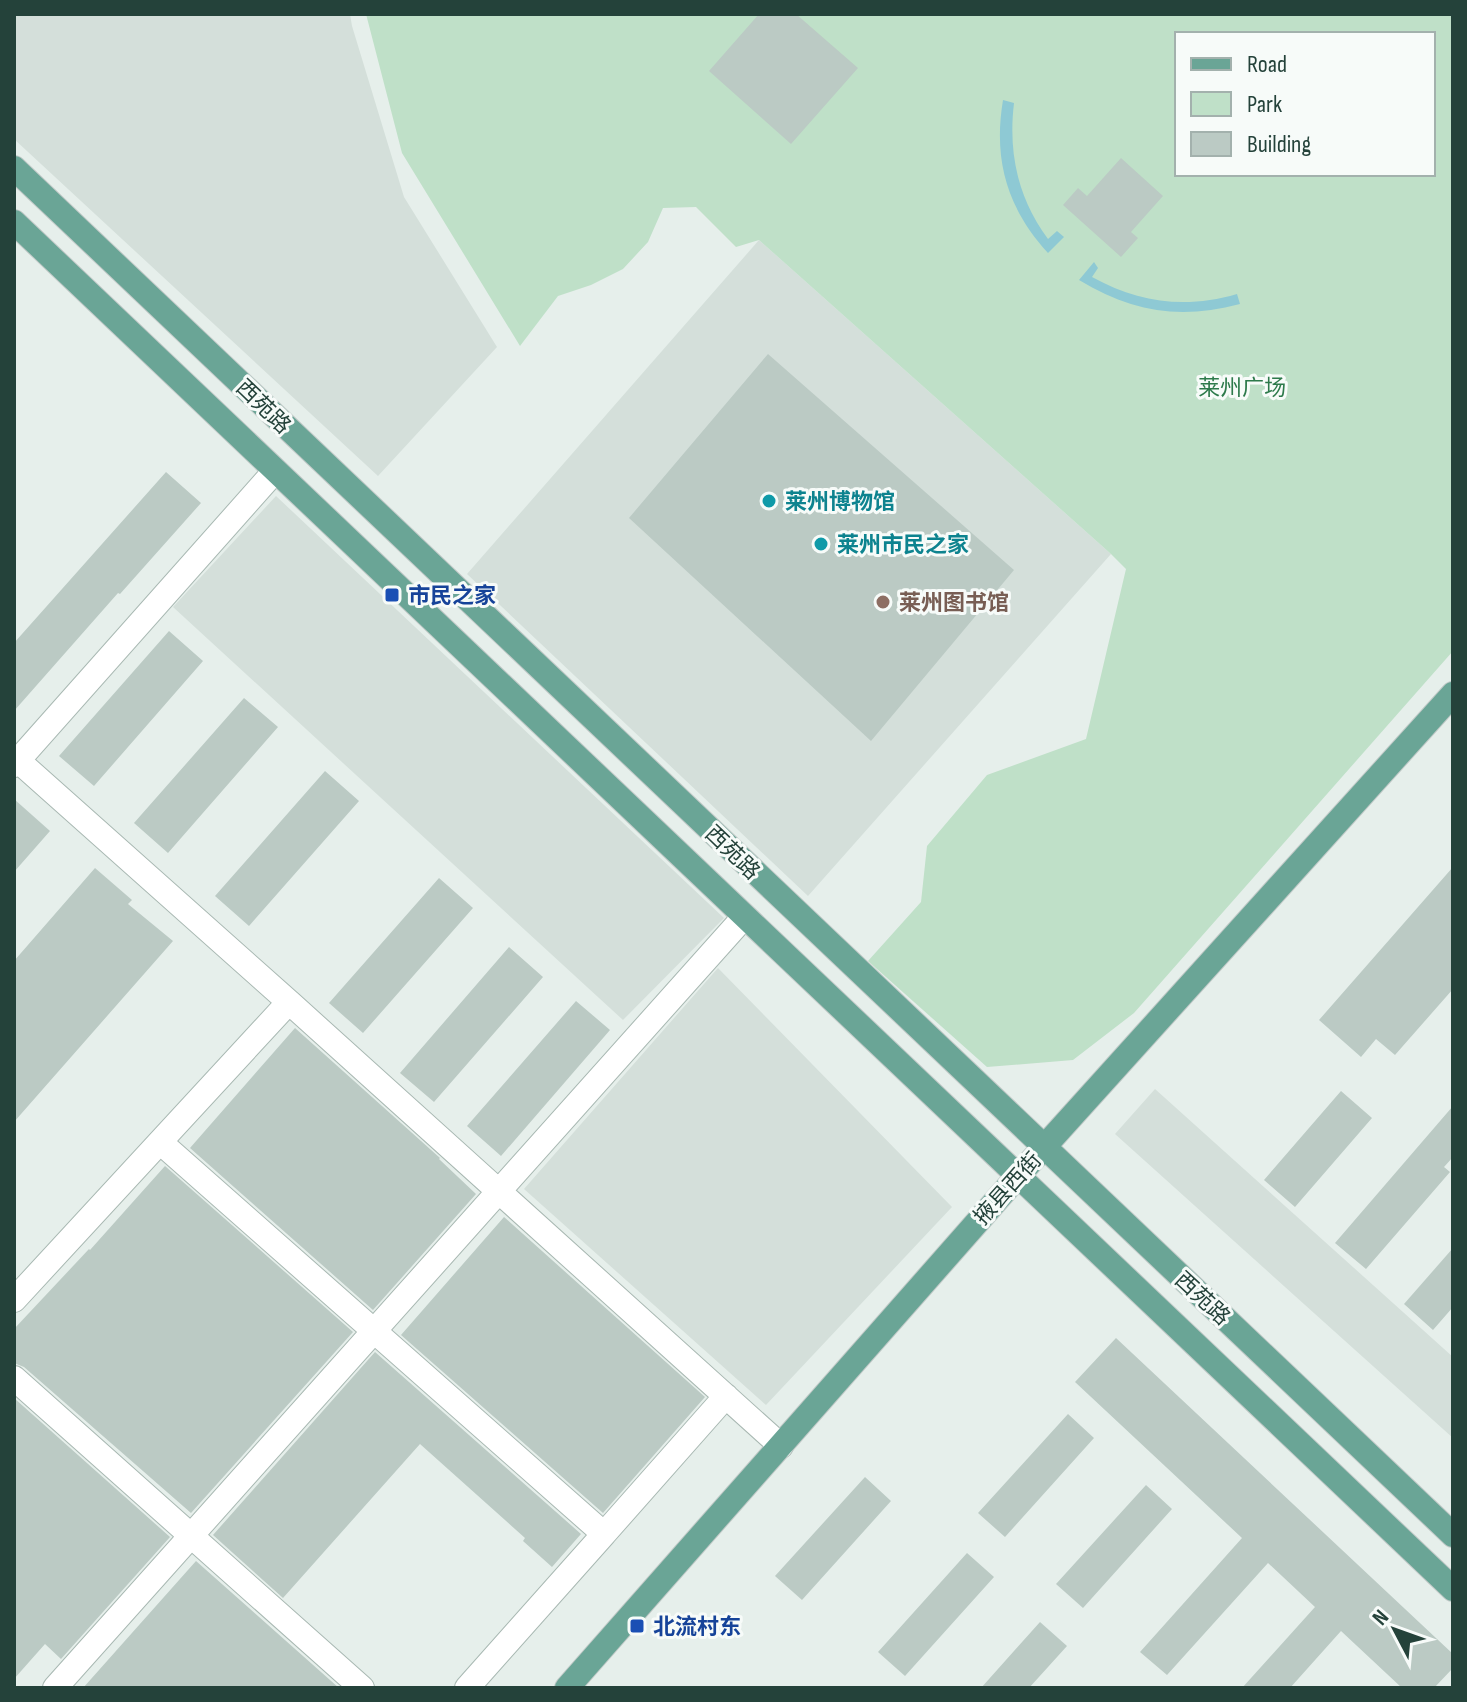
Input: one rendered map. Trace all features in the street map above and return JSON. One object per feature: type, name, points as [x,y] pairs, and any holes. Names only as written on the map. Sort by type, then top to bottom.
[{"type":"main road","name":"西苑路","points":[[14,168],[1453,1535]]},
{"type":"main road","name":"西苑路","points":[[14,222],[1453,1589]]},
{"type":"main road","name":"掖县西街","points":[[567,1688],[1017,1177],[1453,694]]},
{"type":"street","points":[[275,471],[15,761],[289,1002],[781,1446]]},
{"type":"street","points":[[55,1688],[744,917]]},
{"type":"street","points":[[14,1300],[289,1002]]},
{"type":"street","points":[[160,1142],[604,1534]]},
{"type":"street","points":[[14,1378],[362,1688]]},
{"type":"street","points":[[467,1688],[726,1396]]},
{"type":"shaded area","points":[[14,14],[350,14],[404,197],[497,347],[378,476],[14,139]]},
{"type":"shaded area","points":[[759,240],[1111,554],[808,896],[467,574]]},
{"type":"shaded area","points":[[276,496],[724,918],[623,1020],[173,607]]},
{"type":"shaded area","points":[[718,968],[952,1207],[766,1405],[524,1189]]},
{"type":"shaded area","points":[[1155,1089],[1453,1357],[1453,1438],[1115,1134]]},
{"type":"green space","name":"莱州广场","points":[[366,14],[1453,14],[1453,651],[1134,1013],[1073,1060],[987,1067],[868,961],[921,902],[927,846],[987,775],[1086,739],[1126,569],[759,240],[736,247],[696,207],[663,208],[648,242],[623,269],[591,285],[558,296],[520,346],[402,153]]},
{"type":"water","points":[[1003,100],[1014,103],[1014,158],[1029,208],[1048,239],[1057,231],[1064,237],[1048,253],[1022,219],[1006,182],[1000,143]]},
{"type":"water","points":[[1094,262],[1098,268],[1092,277],[1127,293],[1181,302],[1237,294],[1240,304],[1197,312],[1137,306],[1079,280]]},
{"type":"building","points":[[759,14],[796,14],[858,68],[791,144],[709,71]]},
{"type":"building","points":[[1121,158],[1163,196],[1131,232],[1138,238],[1121,257],[1063,205],[1078,188],[1087,196]]},
{"type":"building","name":"莱州市民之家","points":[[768,354],[1014,570],[871,741],[629,518]]},
{"type":"building","points":[[166,472],[201,503],[14,711],[14,643]]},
{"type":"building","points":[[169,631],[203,661],[94,786],[59,756]]},
{"type":"building","points":[[244,698],[278,727],[168,853],[134,823]]},
{"type":"building","points":[[325,771],[359,801],[249,926],[215,896]]},
{"type":"building","points":[[14,799],[50,831],[14,872]]},
{"type":"building","points":[[1453,867],[1453,989],[1395,1055],[1376,1039],[1361,1057],[1319,1020]]},
{"type":"building","points":[[95,868],[132,900],[128,904],[173,941],[14,1122],[14,961]]},
{"type":"building","points":[[439,878],[473,908],[363,1033],[329,1003]]},
{"type":"building","points":[[509,947],[543,977],[434,1102],[400,1073]]},
{"type":"building","points":[[576,1001],[610,1030],[501,1156],[467,1126]]},
{"type":"building","points":[[295,1028],[476,1194],[373,1310],[190,1148]]},
{"type":"building","points":[[1341,1091],[1372,1118],[1295,1207],[1264,1180]]},
{"type":"building","points":[[1453,1106],[1453,1157],[1444,1167],[1450,1172],[1366,1269],[1335,1243]]},
{"type":"building","points":[[165,1166],[353,1332],[191,1513],[24,1367],[14,1363],[14,1329]]},
{"type":"building","points":[[504,1217],[705,1397],[603,1513],[401,1335]]},
{"type":"building","points":[[1453,1248],[1453,1307],[1433,1330],[1404,1304]]},
{"type":"building","points":[[1116,1338],[1453,1654],[1453,1668],[1434,1688],[1402,1688],[1341,1631],[1290,1688],[1242,1688],[1315,1607],[1268,1563],[1167,1675],[1140,1652],[1242,1538],[1075,1382]]},
{"type":"building","points":[[375,1352],[581,1534],[552,1567],[523,1541],[525,1538],[420,1444],[283,1598],[213,1535]]},
{"type":"building","points":[[14,1398],[170,1537],[61,1659],[45,1644],[14,1679]]},
{"type":"building","points":[[1068,1414],[1094,1438],[1005,1537],[978,1513]]},
{"type":"building","points":[[865,1477],[891,1501],[802,1600],[775,1576]]},
{"type":"building","points":[[1146,1485],[1172,1509],[1083,1608],[1056,1584]]},
{"type":"building","points":[[967,1553],[994,1577],[905,1676],[878,1652]]},
{"type":"building","points":[[196,1561],[339,1688],[83,1688]]},
{"type":"building","points":[[1040,1622],[1067,1646],[1029,1688],[981,1688]]},
{"type":"place","name":"莱州博物馆","points":[[769,501]]},
{"type":"place","name":"莱州市民之家","points":[[821,544]]},
{"type":"place","name":"市民之家","points":[[392,595]]},
{"type":"place","name":"莱州图书馆","points":[[883,602]]},
{"type":"place","name":"北流村东","points":[[637,1626]]}]
